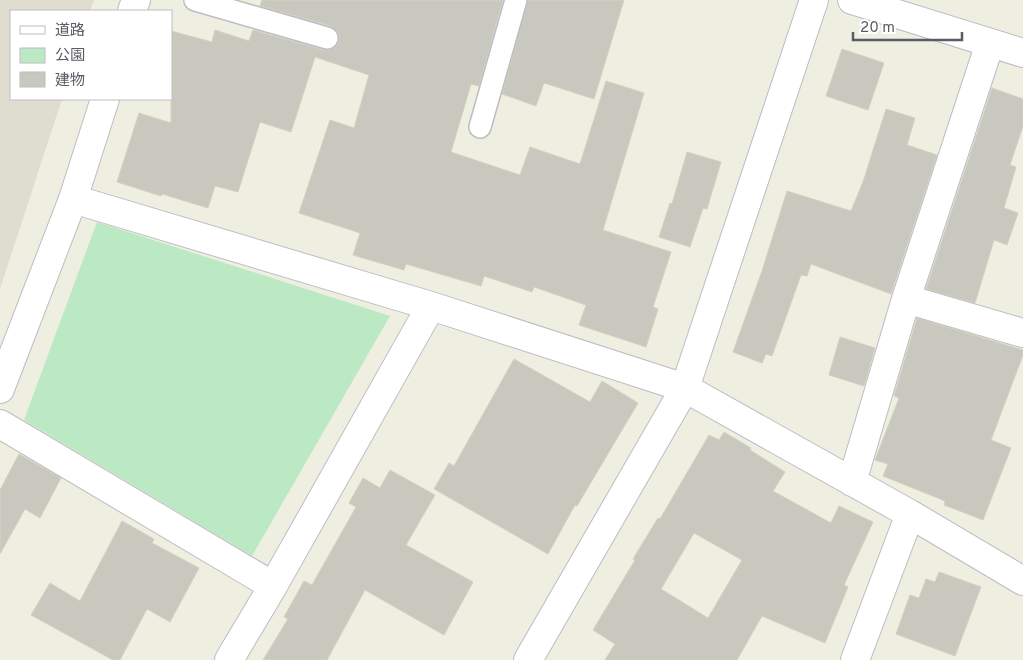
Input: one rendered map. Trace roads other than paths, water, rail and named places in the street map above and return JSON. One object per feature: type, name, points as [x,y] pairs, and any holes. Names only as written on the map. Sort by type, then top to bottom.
[{"type":"street","points":[[528,660],[685,388],[814,0]]},
{"type":"street","points":[[861,1],[1023,53]]},
{"type":"street","points":[[852,482],[906,299],[990,43]]},
{"type":"street","points":[[0,389],[73,199],[105,100]]},
{"type":"street","points":[[73,199],[432,306],[685,388],[910,514],[1023,581]]},
{"type":"street","points":[[906,299],[1023,333]]},
{"type":"street","points":[[229,660],[432,306]]},
{"type":"street","points":[[0,424],[273,586]]},
{"type":"street","points":[[855,660],[910,514]]},
{"type":"lane","points":[[195,0],[328,38]]},
{"type":"lane","points":[[480,128],[516,0]]}]
